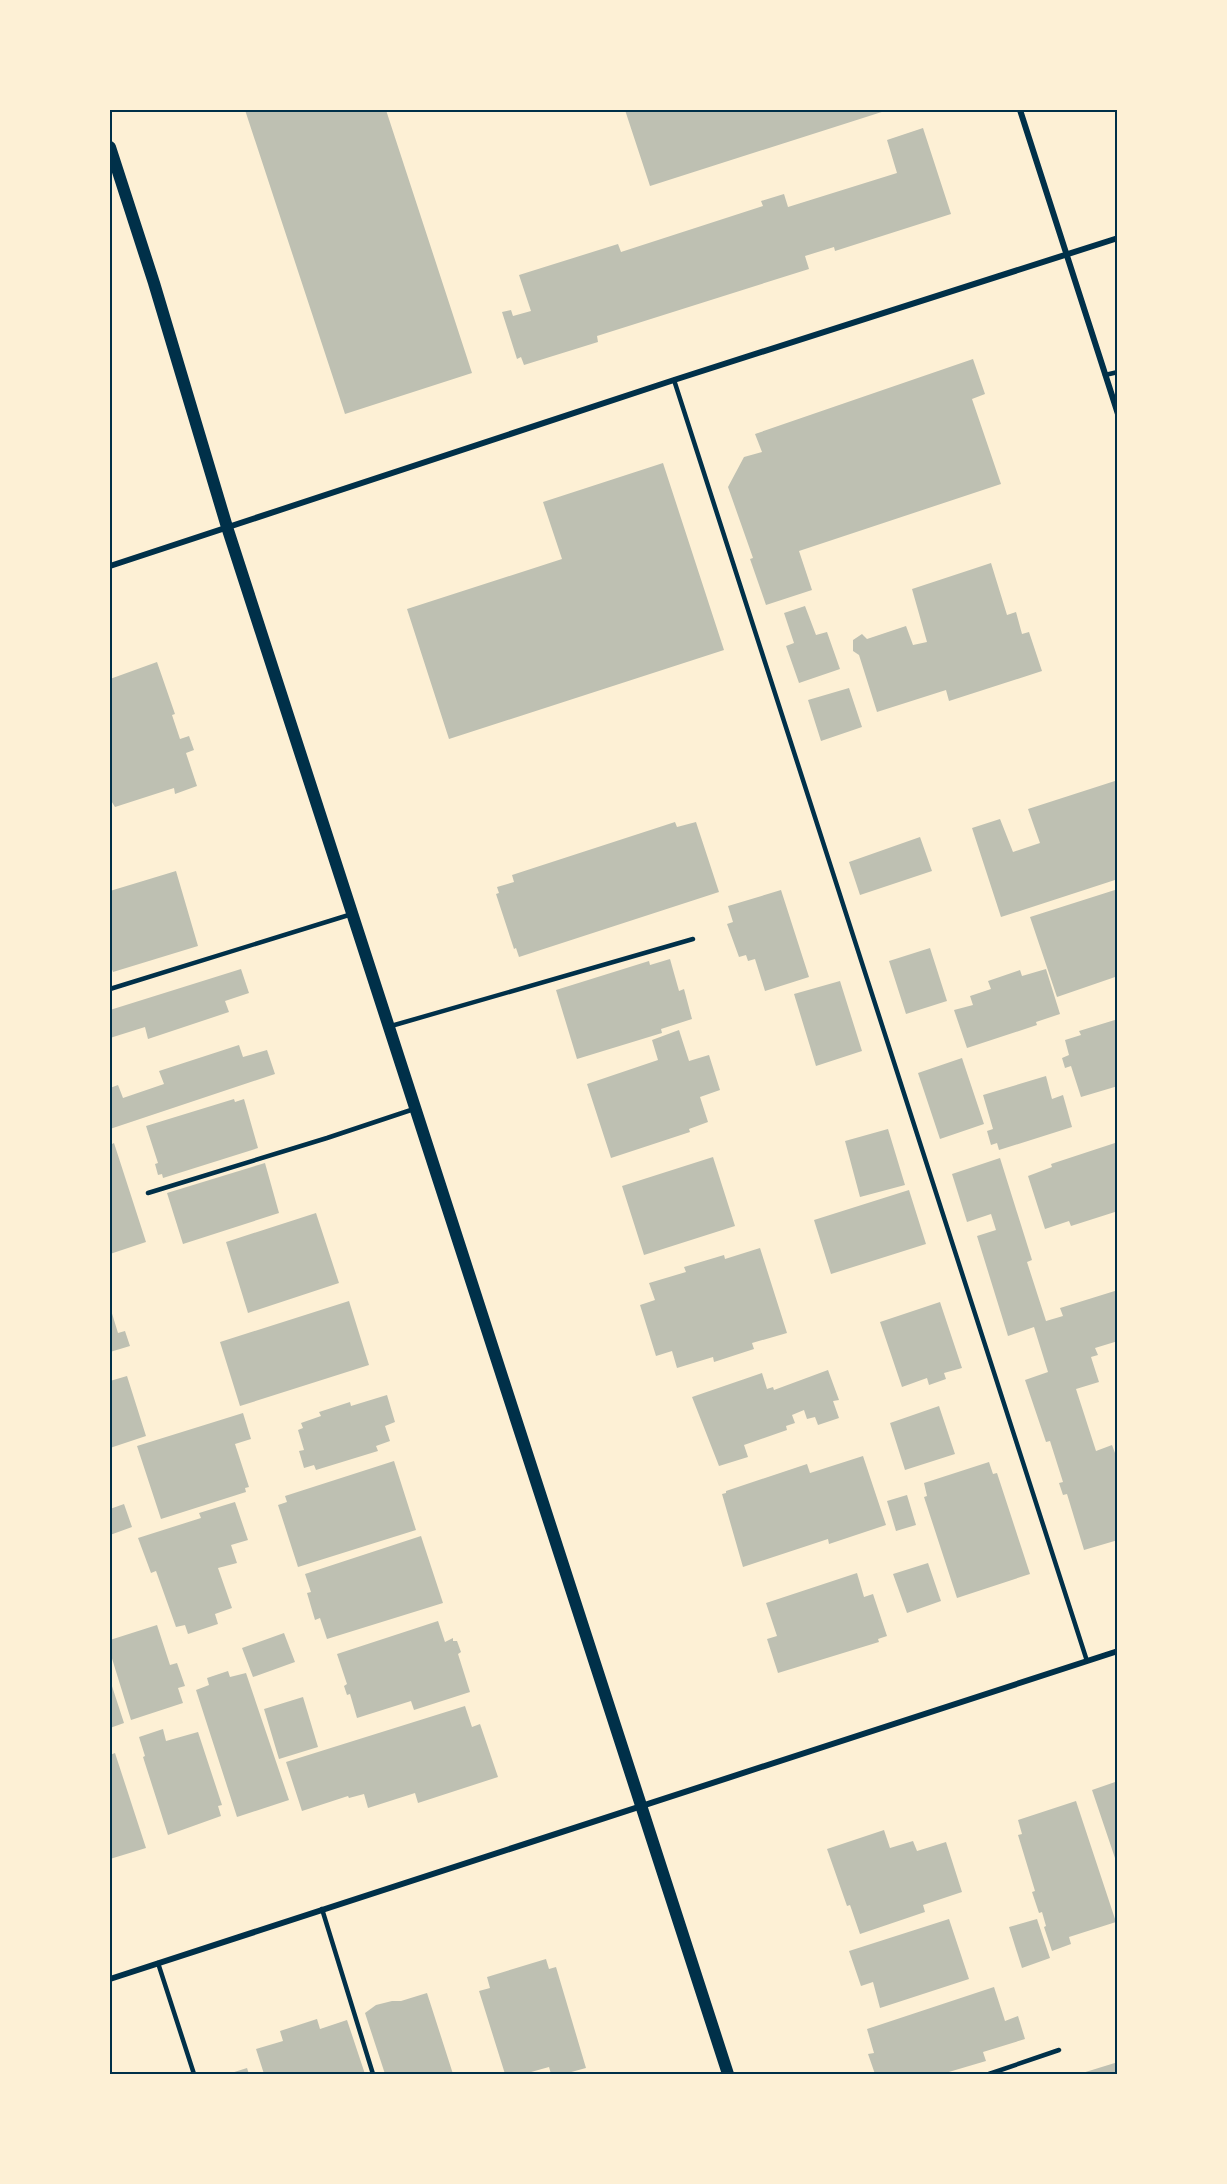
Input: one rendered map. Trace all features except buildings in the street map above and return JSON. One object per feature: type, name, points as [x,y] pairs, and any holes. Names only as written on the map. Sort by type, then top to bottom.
[{"type":"main road","points":[[110,147],[227,527],[728,2074]]},
{"type":"street","points":[[1020,110],[1118,414]]},
{"type":"street","points":[[110,566],[674,380],[1118,238]]},
{"type":"street","points":[[110,1979],[1118,1651]]},
{"type":"lane","points":[[1105,375],[1118,372]]},
{"type":"lane","points":[[674,380],[1087,1661]]},
{"type":"lane","points":[[110,989],[352,914]]},
{"type":"lane","points":[[388,1027],[693,939]]},
{"type":"lane","points":[[148,1193],[414,1109]]},
{"type":"lane","points":[[322,1910],[373,2074]]},
{"type":"lane","points":[[158,1963],[194,2074]]},
{"type":"lane","points":[[988,2074],[1059,2050]]}]
